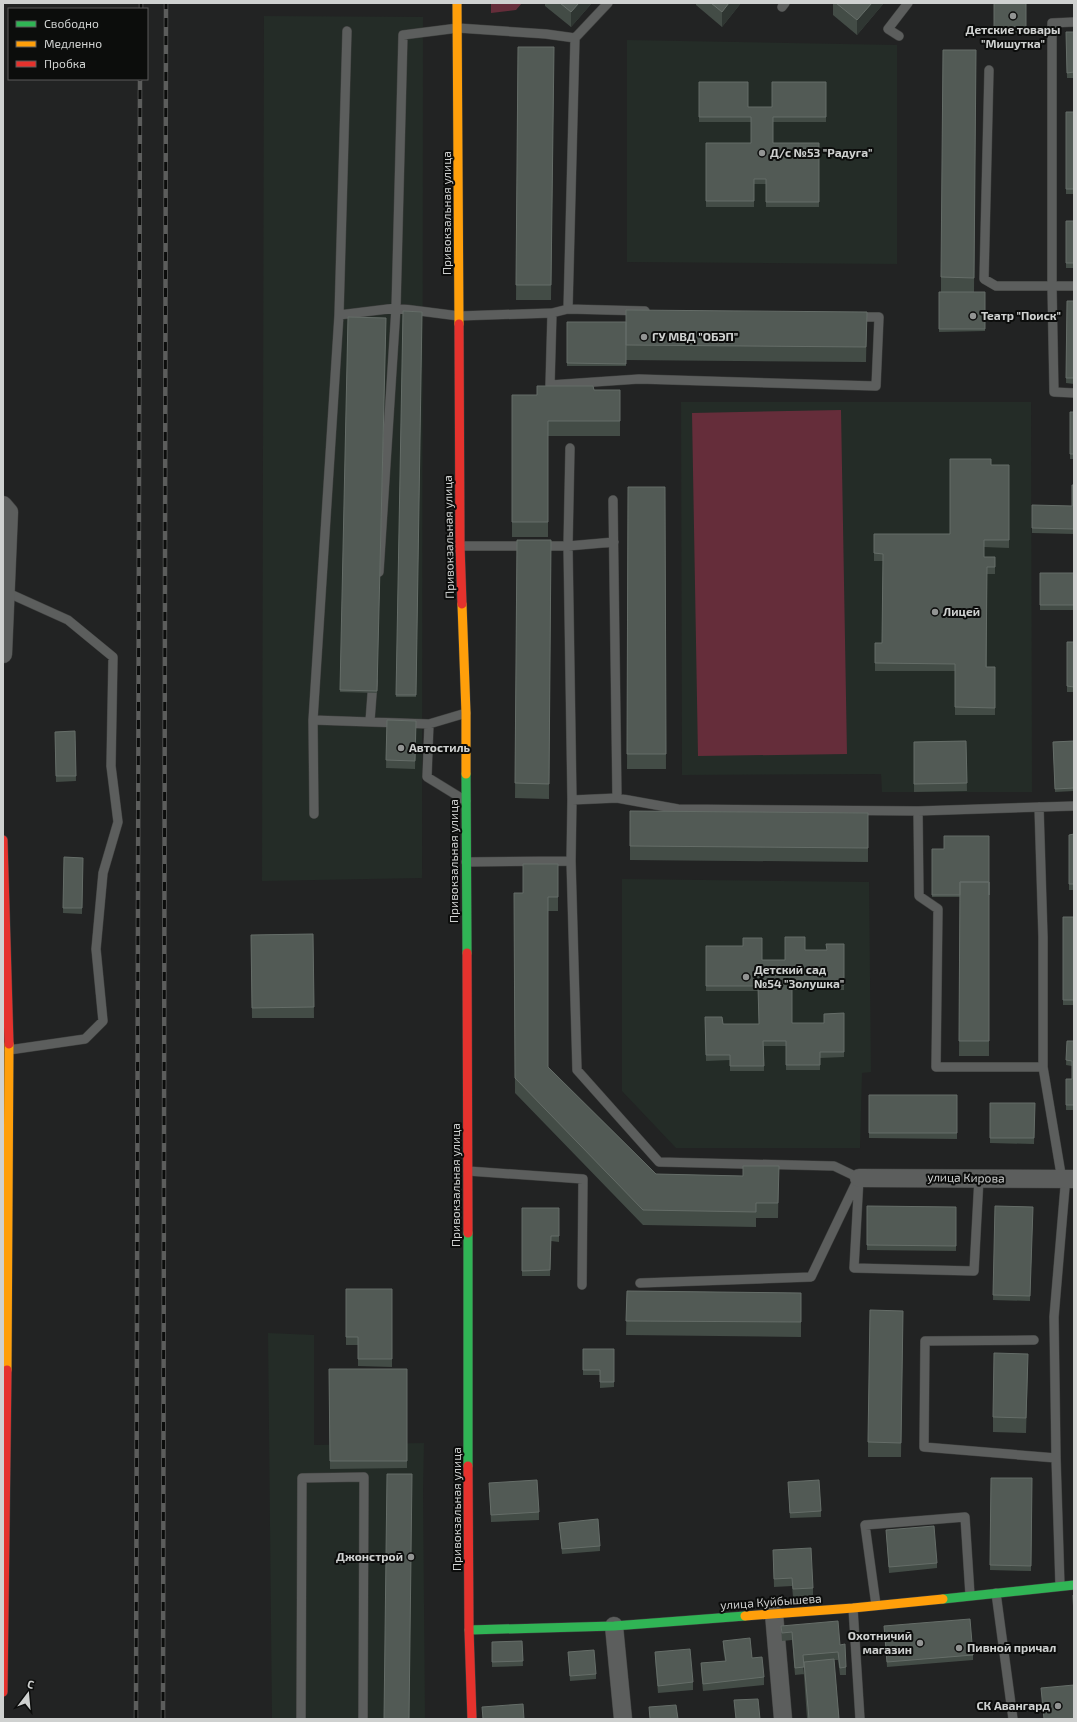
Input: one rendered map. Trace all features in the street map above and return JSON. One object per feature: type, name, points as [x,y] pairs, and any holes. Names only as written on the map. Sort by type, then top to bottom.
[{"type":"street","name":"Привокзальная улица","points":[[457,3],[460,546],[466,713],[469,1630],[472,1719]]},
{"type":"street","points":[[3,505],[9,512],[3,654]]},
{"type":"street","points":[[3,840],[9,1050],[3,1692]]},
{"type":"street","name":"улица Кирова","points":[[859,1178],[1068,1180]]},
{"type":"street","name":"улица Куйбышева","points":[[469,1630],[614,1626],[853,1608],[1074,1585]]},
{"type":"street","points":[[774,1614],[783,1719]]},
{"type":"street","points":[[614,1626],[623,1719]]},
{"type":"lane","points":[[568,309],[575,38],[608,3]]},
{"type":"lane","points":[[899,36],[888,29],[908,3]]},
{"type":"lane","points":[[1074,22],[1052,23],[1052,287],[1054,392],[1074,393]]},
{"type":"lane","points":[[379,578],[396,308],[403,35],[458,28],[546,34],[575,38]]},
{"type":"lane","points":[[314,814],[313,720],[339,315],[347,31]]},
{"type":"lane","points":[[989,70],[984,279],[996,286],[1074,286]]},
{"type":"lane","points":[[339,315],[396,308],[459,316],[552,313],[568,309],[656,311]]},
{"type":"lane","points":[[552,313],[550,385],[639,379],[876,386],[879,317],[847,316]]},
{"type":"lane","points":[[570,448],[568,546],[572,800],[571,861],[577,1070],[659,1162],[834,1166],[859,1178]]},
{"type":"lane","points":[[613,500],[617,798]]},
{"type":"lane","points":[[460,546],[568,546],[614,542]]},
{"type":"lane","points":[[6,592],[68,620],[113,657],[111,766],[118,822],[103,873],[96,949],[103,1021],[85,1039],[9,1050]]},
{"type":"lane","points":[[370,721],[373,674]]},
{"type":"lane","points":[[313,720],[429,724],[466,713]]},
{"type":"lane","points":[[429,724],[427,777],[466,801]]},
{"type":"lane","points":[[572,800],[617,798],[678,809],[918,811],[1074,806]]},
{"type":"lane","points":[[1039,808],[1043,937],[1043,1067],[1068,1180],[1065,1187],[1054,1317],[1060,1586]]},
{"type":"lane","points":[[918,811],[919,896],[938,909],[936,1067],[1043,1067]]},
{"type":"lane","points":[[466,862],[571,861]]},
{"type":"lane","points":[[468,1171],[583,1179],[582,1285]]},
{"type":"lane","points":[[859,1178],[854,1268],[974,1270],[979,1178]]},
{"type":"lane","points":[[640,1283],[811,1277],[859,1178]]},
{"type":"lane","points":[[1034,1340],[925,1341],[924,1447],[1056,1458]]},
{"type":"lane","points":[[301,1719],[302,1478],[364,1477],[364,1719]]},
{"type":"lane","points":[[876,1605],[865,1525],[965,1517],[970,1595]]},
{"type":"lane","points":[[996,1593],[1013,1719]]},
{"type":"lane","points":[[853,1608],[860,1719]]},
{"type":"shaded area","points":[[491,3],[522,3],[516,10],[491,13]]},
{"type":"shaded area","points":[[264,16],[423,17],[422,878],[262,881]]},
{"type":"shaded area","name":"Д/с №53 \"Радуга\"","points":[[627,40],[897,45],[897,264],[627,262]]},
{"type":"shaded area","points":[[681,402],[1031,402],[1032,792],[882,792],[881,774],[682,775]]},
{"type":"shaded area","points":[[841,410],[847,754],[698,756],[692,413]]},
{"type":"shaded area","name":"Детский сад №54 \"Золушка\"","points":[[622,879],[869,882],[871,1072],[862,1073],[860,1148],[676,1148],[622,1091]]},
{"type":"shaded area","points":[[268,1333],[314,1335],[314,1445],[424,1443],[425,1719],[272,1719]]},
{"type":"building","points":[[560,3],[579,3],[571,12]]},
{"type":"building","points":[[711,3],[729,3],[722,12]]},
{"type":"building","points":[[836,3],[872,3],[857,20]]},
{"type":"building","points":[[994,3],[1026,3],[1026,27],[994,27]]},
{"type":"building","points":[[1066,32],[1074,32],[1074,72],[1067,73]]},
{"type":"building","points":[[518,47],[554,47],[551,285],[516,285]]},
{"type":"building","points":[[943,50],[976,50],[974,278],[941,277]]},
{"type":"building","points":[[699,82],[748,82],[748,107],[772,107],[772,82],[826,82],[826,117],[773,117],[773,143],[819,143],[819,202],[766,202],[766,179],[754,179],[754,201],[706,201],[706,143],[751,143],[751,117],[699,117]]},
{"type":"building","points":[[1066,112],[1074,112],[1074,189],[1066,189]]},
{"type":"building","points":[[1066,221],[1074,221],[1074,263],[1066,263]]},
{"type":"building","points":[[939,292],[985,292],[985,329],[939,329]]},
{"type":"building","points":[[1067,301],[1074,301],[1074,378],[1066,378]]},
{"type":"building","points":[[626,310],[867,312],[866,347],[626,345]]},
{"type":"building","points":[[403,311],[422,312],[416,695],[396,695]]},
{"type":"building","points":[[348,317],[386,318],[377,691],[340,690]]},
{"type":"building","points":[[567,322],[626,322],[626,364],[567,363]]},
{"type":"building","points":[[537,386],[593,386],[594,390],[620,390],[620,421],[548,421],[548,522],[512,522],[512,395],[537,395]]},
{"type":"building","points":[[1070,412],[1074,412],[1074,454],[1070,454]]},
{"type":"building","name":"Лицей","points":[[950,459],[991,459],[991,465],[1009,465],[1009,540],[984,540],[984,557],[995,557],[995,567],[987,567],[986,667],[995,667],[995,708],[955,707],[955,664],[875,663],[875,643],[882,643],[883,554],[874,553],[874,534],[950,534]]},
{"type":"building","points":[[1072,485],[1074,485],[1074,529],[1032,528],[1032,505],[1072,506]]},
{"type":"building","points":[[628,487],[665,487],[666,754],[627,754]]},
{"type":"building","points":[[517,540],[551,540],[549,784],[515,783]]},
{"type":"building","points":[[1040,573],[1074,573],[1074,605],[1040,605]]},
{"type":"building","points":[[1067,642],[1074,642],[1074,687],[1067,686]]},
{"type":"building","name":"Автостиль","points":[[387,720],[416,721],[415,761],[386,760]]},
{"type":"building","points":[[75,731],[76,776],[56,776],[55,732]]},
{"type":"building","points":[[966,741],[967,783],[914,784],[914,742]]},
{"type":"building","points":[[1074,741],[1074,788],[1055,789],[1053,742]]},
{"type":"building","points":[[630,811],[868,813],[868,848],[630,846]]},
{"type":"building","points":[[1074,834],[1074,884],[1069,884],[1069,835]]},
{"type":"building","points":[[944,836],[989,836],[989,882],[960,882],[960,895],[932,895],[932,849],[944,849]]},
{"type":"building","points":[[64,857],[83,858],[82,908],[63,908]]},
{"type":"building","points":[[523,864],[558,864],[558,897],[548,897],[548,1067],[656,1174],[743,1176],[743,1166],[779,1166],[778,1203],[756,1203],[756,1212],[643,1210],[515,1078],[514,893],[523,893]]},
{"type":"building","points":[[960,882],[989,882],[989,1041],[959,1041]]},
{"type":"building","points":[[1063,917],[1074,917],[1074,1000],[1063,1000]]},
{"type":"building","points":[[313,934],[314,1007],[252,1008],[251,935]]},
{"type":"building","points":[[785,937],[805,937],[805,950],[827,950],[826,944],[844,944],[844,985],[792,985],[792,1023],[824,1023],[824,1014],[844,1013],[844,1052],[820,1052],[820,1065],[786,1065],[786,1041],[763,1041],[764,1066],[730,1066],[730,1055],[706,1055],[705,1017],[722,1017],[723,1024],[759,1024],[758,986],[706,986],[706,946],[743,946],[743,938],[762,938],[762,960],[785,960]]},
{"type":"building","points":[[1067,1041],[1074,1041],[1074,1105],[1066,1105],[1066,1079],[1072,1079],[1072,1061],[1066,1060]]},
{"type":"building","points":[[869,1095],[957,1095],[957,1133],[869,1133]]},
{"type":"building","points":[[990,1103],[1035,1103],[1034,1138],[990,1138]]},
{"type":"building","points":[[867,1206],[956,1207],[956,1246],[867,1245]]},
{"type":"building","points":[[995,1206],[1033,1207],[1030,1296],[993,1295]]},
{"type":"building","points":[[522,1208],[559,1208],[559,1236],[551,1236],[550,1270],[522,1271]]},
{"type":"building","points":[[346,1289],[392,1289],[392,1359],[358,1359],[358,1337],[346,1337]]},
{"type":"building","points":[[627,1291],[801,1293],[801,1322],[626,1321]]},
{"type":"building","points":[[870,1310],[903,1311],[901,1443],[868,1442]]},
{"type":"building","points":[[583,1349],[614,1349],[614,1382],[600,1382],[600,1370],[583,1370]]},
{"type":"building","points":[[994,1353],[1028,1354],[1026,1418],[993,1417]]},
{"type":"building","points":[[329,1369],[407,1369],[407,1461],[330,1461]]},
{"type":"building","points":[[387,1474],[412,1474],[409,1719],[384,1719]]},
{"type":"building","points":[[991,1478],[1032,1478],[1031,1566],[990,1565]]},
{"type":"building","points":[[537,1480],[539,1512],[491,1515],[489,1483]]},
{"type":"building","points":[[819,1480],[821,1511],[790,1513],[788,1482]]},
{"type":"building","points":[[598,1519],[600,1546],[562,1549],[559,1523]]},
{"type":"building","points":[[934,1526],[937,1563],[889,1567],[886,1530]]},
{"type":"building","points":[[811,1548],[813,1588],[793,1589],[792,1578],[774,1579],[773,1550]]},
{"type":"building","points":[[1073,1595],[1074,1595],[1074,1617]]},
{"type":"building","points":[[970,1619],[973,1655],[887,1662],[884,1626]]},
{"type":"building","points":[[838,1621],[840,1645],[845,1644],[846,1667],[840,1668],[838,1652],[803,1655],[804,1667],[795,1668],[792,1632],[782,1633],[781,1626]]},
{"type":"building","points":[[750,1638],[752,1658],[762,1657],[764,1677],[703,1684],[701,1663],[726,1661],[723,1641]]},
{"type":"building","points":[[522,1641],[523,1661],[492,1662],[492,1642]]},
{"type":"building","points":[[690,1649],[693,1682],[658,1686],[655,1652]]},
{"type":"building","points":[[594,1650],[596,1674],[570,1676],[568,1652]]},
{"type":"building","points":[[834,1659],[839,1719],[809,1719],[804,1662]]},
{"type":"building","name":"СК Авангард","points":[[1074,1685],[1074,1719],[1044,1719],[1041,1688]]},
{"type":"building","points":[[758,1699],[760,1719],[736,1719],[734,1700]]},
{"type":"building","points":[[523,1704],[524,1719],[483,1719],[482,1707]]},
{"type":"building","points":[[676,1705],[678,1719],[650,1719],[649,1707]]},
{"type":"railway","points":[[141,3],[141,8]]},
{"type":"railway","points":[[163,1719],[166,3]]},
{"type":"railway","points":[[136,1719],[140,80]]},
{"type":"traffic: fast","points":[[466,774],[467,953]]},
{"type":"traffic: fast","points":[[468,1233],[468,1466]]},
{"type":"traffic: fast","points":[[943,1599],[1074,1585]]},
{"type":"traffic: fast","points":[[469,1630],[614,1626],[745,1616]]},
{"type":"traffic: slow","points":[[457,3],[459,324]]},
{"type":"traffic: slow","points":[[462,604],[466,713],[466,774]]},
{"type":"traffic: slow","points":[[7,1370],[9,1044]]},
{"type":"traffic: slow","points":[[745,1616],[853,1608],[943,1599]]},
{"type":"traffic: jam","points":[[459,324],[460,546],[462,604]]},
{"type":"traffic: jam","points":[[3,840],[9,1044]]},
{"type":"traffic: jam","points":[[467,953],[468,1233]]},
{"type":"traffic: jam","points":[[3,1692],[7,1370]]},
{"type":"traffic: jam","points":[[468,1466],[469,1630],[472,1719]]},
{"type":"place","name":"Детские товары \"Мишутка\"","points":[[1013,16]]},
{"type":"place","name":"Д/с №53 \"Радуга\"","points":[[762,153]]},
{"type":"place","name":"Театр \"Поиск\"","points":[[973,316]]},
{"type":"place","name":"ГУ МВД \"ОБЭП\"","points":[[644,337]]},
{"type":"place","name":"Лицей","points":[[935,612]]},
{"type":"place","name":"Автостиль","points":[[401,748]]},
{"type":"place","name":"Детский сад №54 \"Золушка\"","points":[[746,977]]},
{"type":"place","name":"Джонстрой","points":[[411,1557]]},
{"type":"place","name":"Охотничий магазин","points":[[920,1643]]},
{"type":"place","name":"Пивной причал","points":[[959,1648]]},
{"type":"place","name":"СК Авангард","points":[[1058,1706]]}]
